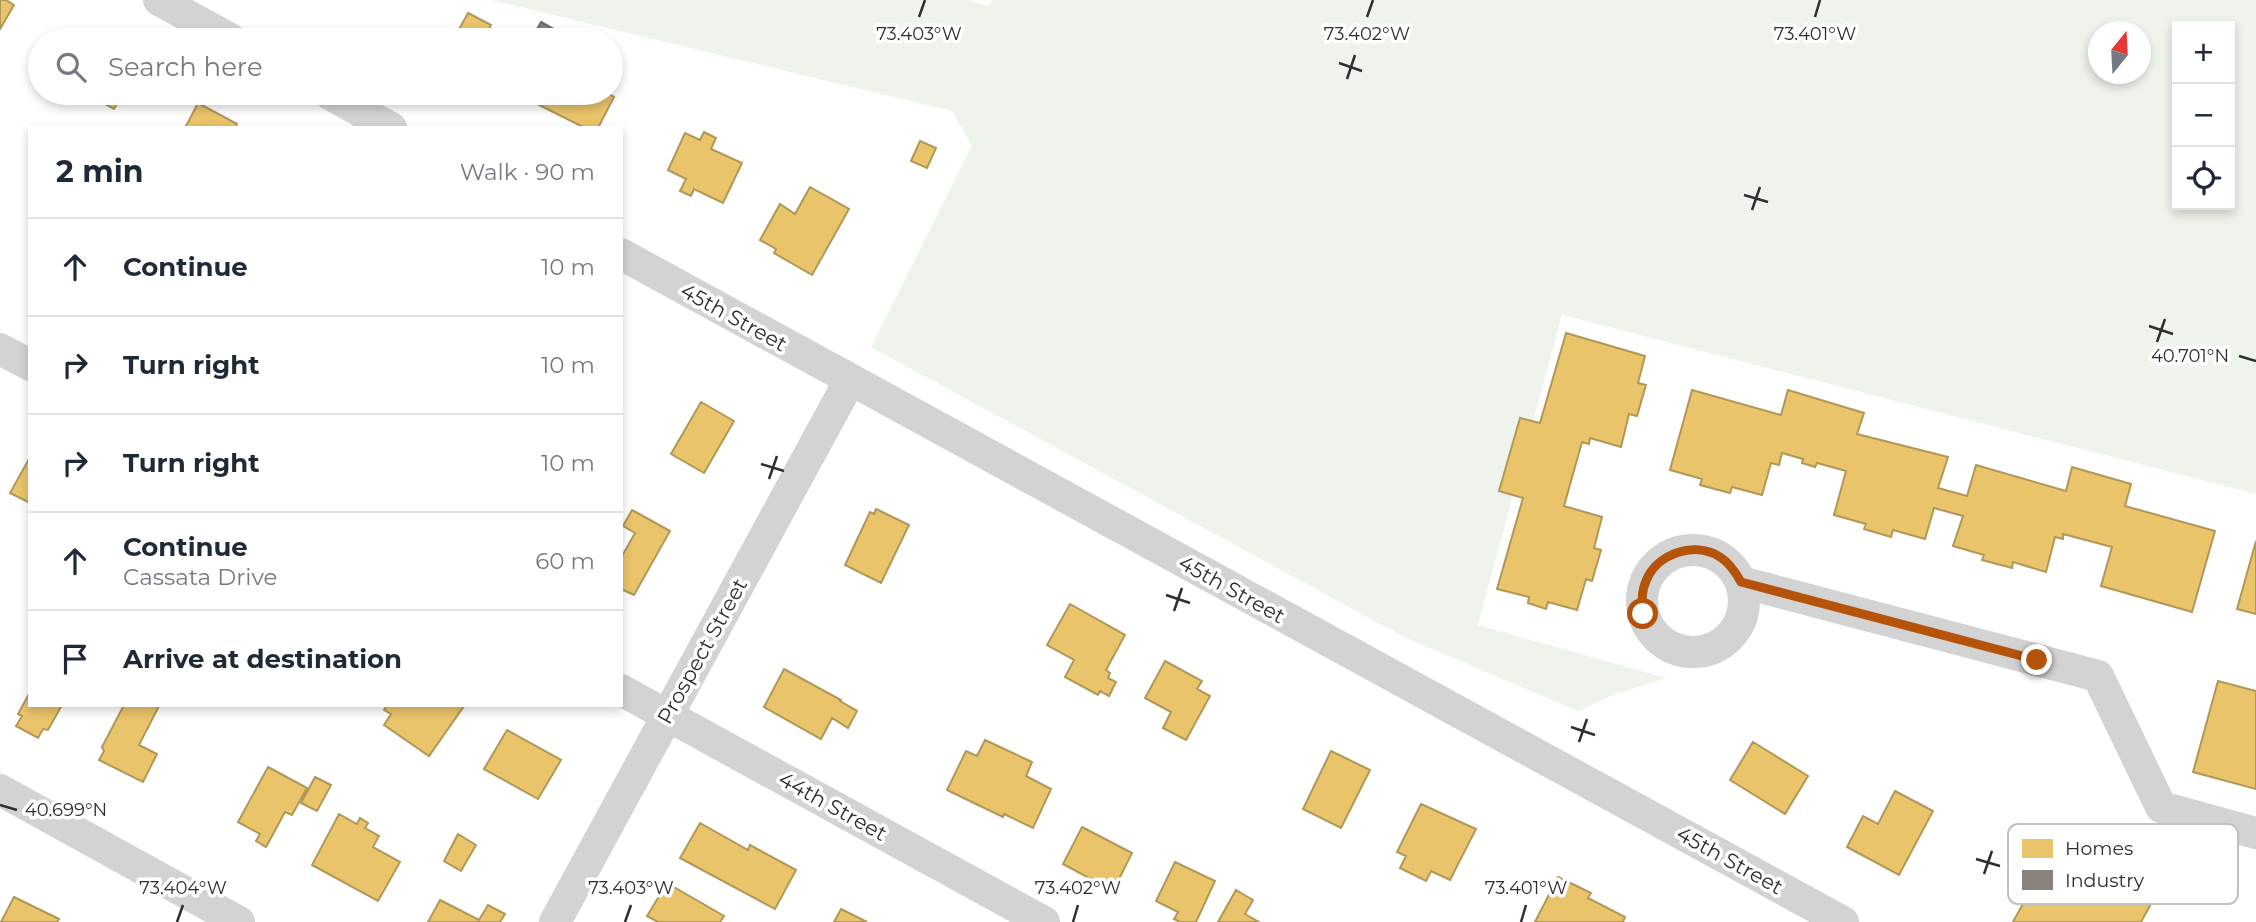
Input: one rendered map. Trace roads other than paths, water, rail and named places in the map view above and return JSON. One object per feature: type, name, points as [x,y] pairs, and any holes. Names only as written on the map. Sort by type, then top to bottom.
[{"type":"street","points":[[159,0],[210,28]]},
{"type":"street","points":[[350,105],[387,126]]},
{"type":"street","name":"45th Street","points":[[623,255],[1843,922]]},
{"type":"street","points":[[0,349],[28,364]]},
{"type":"street","name":"Prospect Street","points":[[555,922],[850,380]]},
{"type":"street","points":[[1741,582],[2098,676],[2161,807],[2223,824]]},
{"type":"street","name":"44th Street","points":[[623,691],[1044,922]]},
{"type":"street","points":[[0,790],[239,922]]},
{"type":"street","points":[[2238,828],[2256,833]]}]
